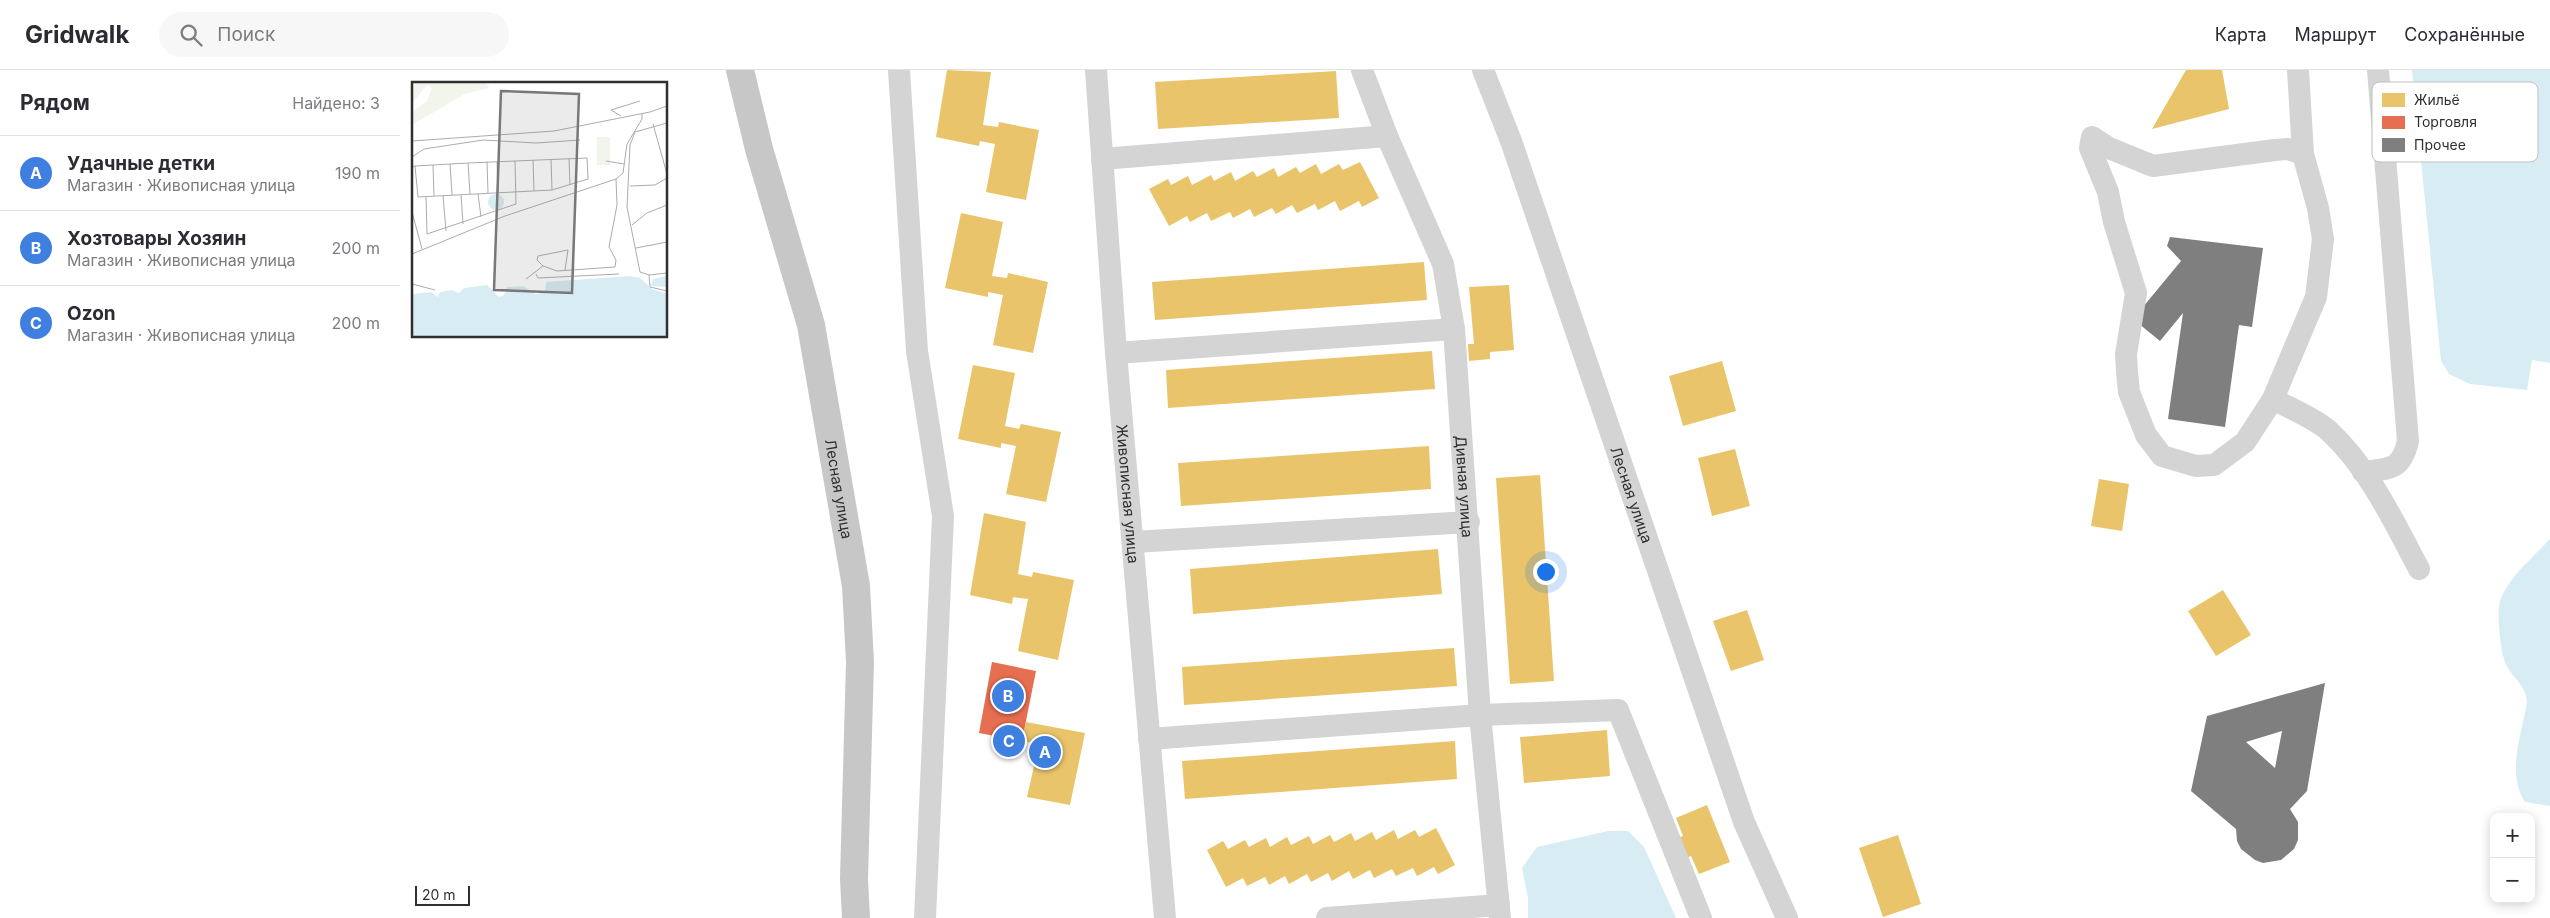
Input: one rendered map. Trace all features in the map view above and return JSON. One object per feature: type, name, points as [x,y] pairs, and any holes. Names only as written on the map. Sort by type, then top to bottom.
[{"type":"main road","name":"Лесная улица","points":[[740,70],[759,149],[811,325],[856,586],[860,671],[854,878],[856,918]]},
{"type":"street","points":[[899,70],[917,351],[944,516],[925,918]]},
{"type":"street","name":"Живописная улица","points":[[1096,70],[1116,353],[1134,542],[1165,918]]},
{"type":"street","name":"Дивная улица","points":[[1362,70],[1386,136],[1442,264],[1454,329],[1469,522],[1480,715],[1500,911]]},
{"type":"street","name":"Лесная улица","points":[[1483,70],[1511,140],[1744,822],[1787,918]]},
{"type":"street","points":[[2298,70],[2303,154],[2318,208],[2323,239],[2316,297],[2273,399],[2246,442],[2214,465],[2196,466],[2162,456],[2146,435],[2129,392],[2126,354],[2136,293],[2114,222],[2108,192],[2090,148],[2092,137],[2109,148],[2153,166],[2275,150],[2288,149],[2303,154]]},
{"type":"street","points":[[1102,159],[1386,136]]},
{"type":"street","points":[[2363,472],[2394,467],[2404,457],[2408,441],[2385,162]]},
{"type":"street","points":[[1116,353],[1454,329]]},
{"type":"street","points":[[2273,399],[2329,430],[2363,472],[2383,502],[2419,569]]},
{"type":"street","points":[[1134,542],[1469,522]]},
{"type":"street","points":[[1149,739],[1480,715],[1618,710],[1701,918]]},
{"type":"street","points":[[1327,918],[1500,911]]},
{"type":"shaded area","points":[[2412,70],[2550,70],[2550,363],[2532,360],[2527,390],[2470,384],[2449,374],[2441,361],[2421,162],[2538,162],[2538,82],[2413,82]]},
{"type":"shaded area","points":[[2550,539],[2550,806],[2525,802],[2519,791],[2516,766],[2517,753],[2527,702],[2523,689],[2506,665],[2500,637],[2499,619],[2501,598],[2510,582]]},
{"type":"shaded area","points":[[1608,831],[1628,831],[1644,847],[1676,918],[1528,918],[1528,898],[1522,868],[1537,847]]},
{"type":"building: Жильё","points":[[947,70],[991,72],[983,125],[998,127],[999,122],[1039,130],[1026,200],[986,192],[995,144],[980,141],[979,146],[936,137]]},
{"type":"building: Жильё","points":[[2186,70],[2222,70],[2229,109],[2152,129]]},
{"type":"building: Жильё","points":[[1336,71],[1339,118],[1158,129],[1155,82]]},
{"type":"building: Жильё","points":[[1360,162],[1379,198],[1362,207],[1359,201],[1340,211],[1335,201],[1318,210],[1315,204],[1297,213],[1292,205],[1276,214],[1272,208],[1254,217],[1250,209],[1233,218],[1230,212],[1211,221],[1207,213],[1190,222],[1187,216],[1169,226],[1149,189],[1168,179],[1171,185],[1188,176],[1192,185],[1211,175],[1214,181],[1231,172],[1235,181],[1253,171],[1257,177],[1274,168],[1278,177],[1296,167],[1300,173],[1316,164],[1321,174],[1339,164],[1343,170]]},
{"type":"building: Жильё","points":[[961,213],[1003,222],[992,276],[1007,278],[1008,273],[1048,282],[1033,353],[993,345],[1003,295],[988,292],[988,297],[945,288]]},
{"type":"building: Жильё","points":[[1424,262],[1427,300],[1155,320],[1152,282]]},
{"type":"building: Жильё","points":[[1509,285],[1514,350],[1490,352],[1490,359],[1469,361],[1468,344],[1474,344],[1469,287]]},
{"type":"building: Жильё","points":[[1432,351],[1435,389],[1168,408],[1166,370]]},
{"type":"building: Жильё","points":[[1722,361],[1736,411],[1683,426],[1669,376]]},
{"type":"building: Жильё","points":[[973,365],[1015,373],[1005,426],[1019,429],[1021,424],[1061,432],[1046,502],[1006,494],[1016,446],[1001,443],[1001,448],[958,439]]},
{"type":"building: Жильё","points":[[1429,446],[1431,489],[1181,506],[1178,463]]},
{"type":"building: Жильё","points":[[1735,449],[1750,506],[1712,516],[1698,458]]},
{"type":"building: Жильё","points":[[1540,475],[1554,681],[1510,684],[1496,478]]},
{"type":"building: Жильё","points":[[2099,479],[2129,484],[2122,531],[2091,526]]},
{"type":"building: Жильё","points":[[984,513],[1026,522],[1018,574],[1032,577],[1033,572],[1074,580],[1058,660],[1018,651],[1028,599],[1013,597],[1012,604],[970,595]]},
{"type":"building: Жильё","points":[[1438,549],[1442,594],[1193,614],[1190,569]]},
{"type":"building: Жильё","points":[[2223,590],[2251,635],[2216,656],[2188,611]]},
{"type":"building: Жильё","points":[[1747,610],[1764,660],[1731,671],[1713,621]]},
{"type":"building: Жильё","points":[[1454,648],[1457,686],[1184,705],[1182,667]]},
{"type":"building: Жильё","points":[[1026,722],[1085,733],[1070,805],[1027,797],[1039,744],[1022,741]]},
{"type":"building: Жильё","points":[[1607,730],[1610,776],[1524,783],[1520,737]]},
{"type":"building: Жильё","points":[[1455,741],[1457,779],[1185,799],[1182,761]]},
{"type":"building: Жильё","points":[[1707,805],[1730,862],[1699,874],[1691,856],[1686,858],[1678,838],[1683,836],[1676,818]]},
{"type":"building: Жильё","points":[[1436,828],[1455,865],[1438,874],[1434,867],[1417,876],[1413,868],[1396,876],[1392,869],[1374,878],[1370,870],[1353,879],[1349,871],[1332,881],[1328,873],[1311,882],[1307,874],[1289,884],[1285,876],[1269,885],[1265,877],[1247,886],[1243,878],[1226,887],[1207,850],[1223,841],[1228,849],[1245,840],[1249,847],[1266,838],[1270,847],[1287,837],[1291,845],[1309,836],[1313,844],[1330,835],[1334,842],[1351,833],[1355,841],[1372,832],[1376,840],[1394,830],[1398,839],[1415,830],[1419,837]]},
{"type":"building: Жильё","points":[[1898,835],[1921,904],[1883,917],[1859,848]]},
{"type":"building: Торговля","points":[[992,662],[1036,671],[1022,741],[979,733]]},
{"type":"building: Прочее","points":[[2170,237],[2263,248],[2252,327],[2239,325],[2225,427],[2168,419],[2183,313],[2160,341],[2133,319],[2181,261],[2167,246]]},
{"type":"building: Прочее","points":[[2325,683],[2307,791],[2290,809],[2298,822],[2298,840],[2294,849],[2281,860],[2263,863],[2255,860],[2241,849],[2237,841],[2236,829],[2191,791],[2207,716]],"holes":[[[2282,731],[2275,768],[2246,742]]]},
{"type":"place","name":"Хозтовары Хозяин","points":[[1008,696]]},
{"type":"place","name":"Ozon","points":[[1009,741]]},
{"type":"place","name":"Удачные детки","points":[[1045,752]]}]
